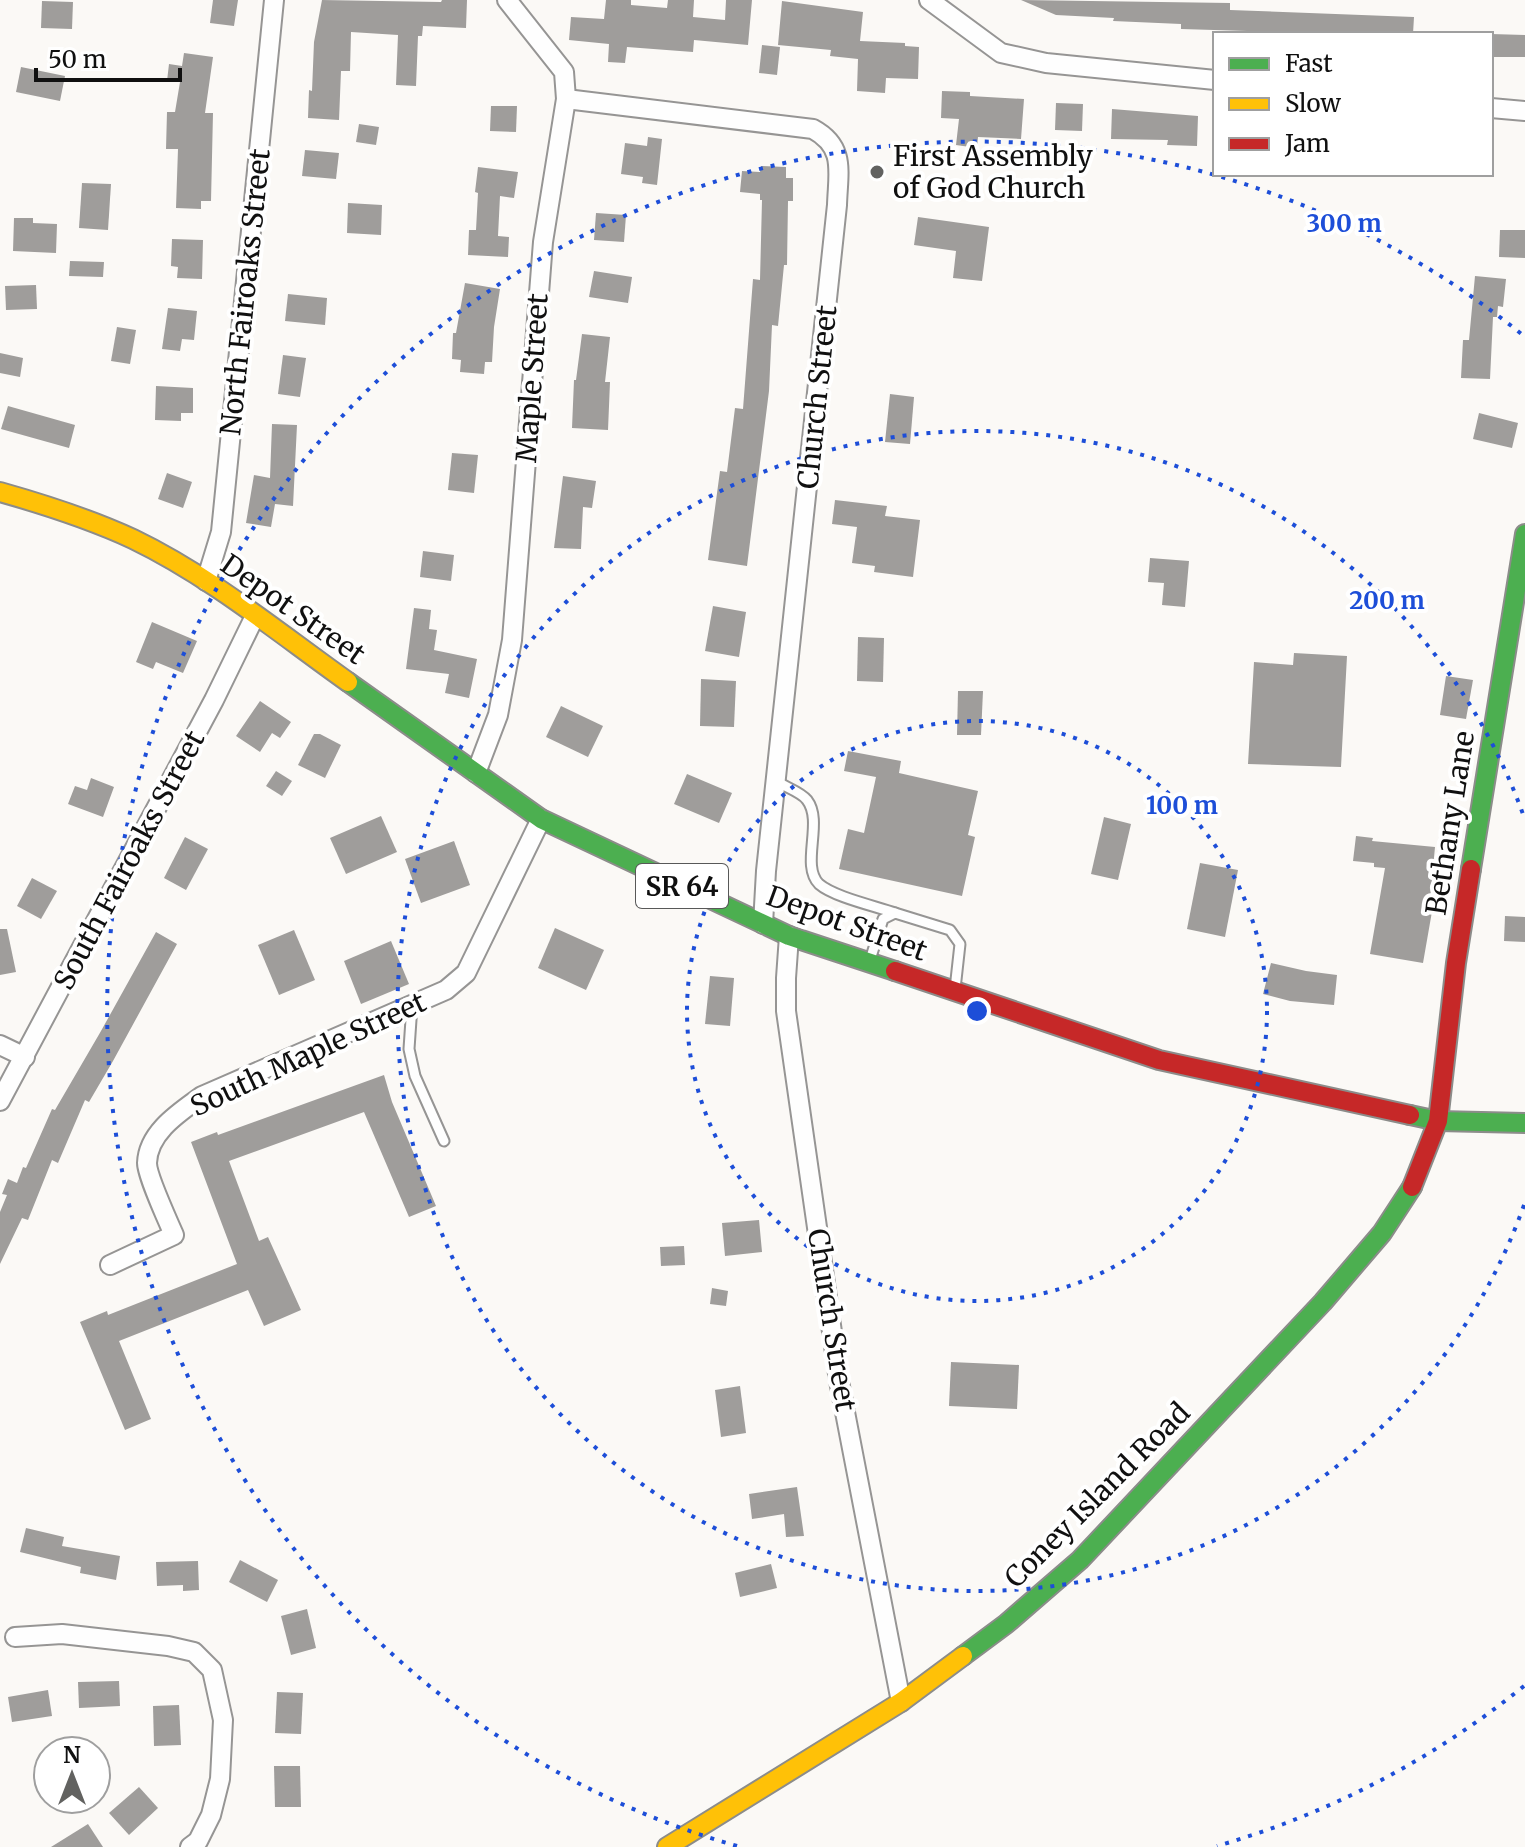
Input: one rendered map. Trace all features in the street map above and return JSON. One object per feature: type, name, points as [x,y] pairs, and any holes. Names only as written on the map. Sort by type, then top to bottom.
[{"type":"main road","name":"Depot Street","points":[[0,492],[62,509],[121,534],[206,581],[541,819],[789,936],[1159,1060],[1438,1121]]},
{"type":"main road","name":"Bethany Lane","points":[[1438,1121],[1456,963],[1525,534]]},
{"type":"main road","name":"SR 64","points":[[1438,1121],[1525,1123]]},
{"type":"main road","name":"Coney Island Road","points":[[667,1847],[901,1702],[1006,1624],[1080,1560],[1323,1302],[1382,1233],[1413,1186],[1438,1121]]},
{"type":"street","name":"North Fairoaks Street","points":[[206,581],[221,532],[274,0]]},
{"type":"street","name":"Maple Street","points":[[476,773],[498,715],[512,640],[543,242],[566,99],[564,72],[507,0]]},
{"type":"street","points":[[929,0],[1001,53],[1046,63],[1213,80]]},
{"type":"street","name":"Church Street","points":[[566,99],[813,129],[827,137],[838,153],[837,205],[763,924]]},
{"type":"street","points":[[1493,108],[1525,111]]},
{"type":"street","name":"South Fairoaks Street","points":[[0,1101],[214,700],[255,616]]},
{"type":"street","name":"South Maple Street","points":[[110,1265],[174,1235],[147,1165],[154,1141],[170,1119],[202,1096],[446,990],[466,973],[541,819]]},
{"type":"street","name":"Church Street","points":[[789,936],[786,1011],[839,1381],[901,1702]]},
{"type":"street","points":[[0,1045],[25,1057]]},
{"type":"street","points":[[15,1637],[62,1634],[168,1646],[194,1652],[212,1670],[223,1720],[220,1779],[211,1815],[198,1841],[190,1847]]},
{"type":"lane","points":[[776,781],[806,798],[814,812],[812,869],[817,882],[829,890],[950,930],[960,944],[955,992]]},
{"type":"lane","points":[[869,963],[883,919],[895,913]]},
{"type":"lane","points":[[412,1005],[409,1049],[415,1076],[444,1141]]},
{"type":"building","points":[[213,0],[238,0],[234,26],[210,23]]},
{"type":"building","points":[[322,0],[467,0],[466,28],[423,26],[422,36],[418,36],[416,86],[396,85],[398,35],[351,32],[350,71],[341,71],[339,120],[308,118],[314,42]]},
{"type":"building","points":[[606,0],[631,0],[631,5],[667,8],[668,0],[694,0],[693,17],[725,20],[726,0],[752,0],[748,45],[694,40],[693,52],[627,47],[625,63],[608,62],[609,44],[569,40],[571,17],[604,19]]},
{"type":"building","points":[[1021,0],[1230,3],[1230,10],[1414,17],[1413,32],[1247,32],[1181,29],[1181,24],[1056,15]]},
{"type":"building","points":[[42,1],[73,2],[72,29],[41,28]]},
{"type":"building","points":[[782,1],[863,12],[860,41],[905,43],[905,46],[919,47],[918,79],[886,78],[885,93],[857,91],[858,59],[830,56],[831,50],[778,45]]},
{"type":"building","points":[[1493,34],[1525,35],[1525,57],[1493,57]]},
{"type":"building","points":[[762,45],[780,47],[777,75],[759,73]]},
{"type":"building","points":[[184,53],[213,57],[205,113],[213,113],[211,201],[201,201],[201,209],[176,208],[178,149],[166,149],[167,112],[175,112],[180,82],[167,81],[169,64],[182,66]]},
{"type":"building","points":[[21,67],[65,76],[60,101],[16,92]]},
{"type":"building","points":[[942,91],[1024,99],[1021,139],[978,137],[977,148],[956,145],[959,119],[941,118]]},
{"type":"building","points":[[1056,103],[1083,104],[1082,131],[1055,130]]},
{"type":"building","points":[[491,106],[517,106],[516,132],[490,131]]},
{"type":"building","points":[[1112,109],[1198,116],[1197,146],[1167,145],[1168,140],[1111,139]]},
{"type":"building","points":[[359,124],[379,127],[376,145],[356,142]]},
{"type":"building","points":[[648,137],[662,139],[657,185],[642,183],[643,177],[621,174],[625,143],[647,146]]},
{"type":"building","points":[[305,150],[339,153],[336,179],[302,176]]},
{"type":"building","points":[[761,166],[786,167],[786,178],[793,178],[793,201],[788,201],[787,265],[784,265],[778,326],[772,325],[769,391],[747,566],[708,560],[720,471],[727,472],[735,408],[743,409],[753,279],[760,280],[762,200],[760,194],[740,192],[742,171],[760,172]]},
{"type":"building","points":[[478,167],[518,172],[514,198],[500,196],[498,236],[509,237],[508,257],[468,255],[469,230],[476,230]]},
{"type":"building","points":[[82,183],[111,184],[108,230],[79,228]]},
{"type":"building","points":[[348,203],[382,205],[381,235],[347,233]]},
{"type":"building","points":[[596,213],[626,215],[624,242],[594,240]]},
{"type":"building","points":[[918,217],[989,227],[982,281],[953,278],[956,251],[914,245]]},
{"type":"building","points":[[14,218],[33,218],[33,223],[57,224],[56,253],[13,251]]},
{"type":"building","points":[[1500,230],[1525,230],[1525,258],[1499,257]]},
{"type":"building","points":[[172,239],[203,240],[202,279],[177,278],[178,267],[171,266]]},
{"type":"building","points":[[70,261],[104,262],[103,277],[69,276]]},
{"type":"building","points":[[594,271],[632,277],[628,303],[589,297]]},
{"type":"building","points":[[1475,276],[1506,279],[1503,307],[1498,306],[1497,317],[1493,317],[1490,379],[1461,378],[1463,340],[1469,340]]},
{"type":"building","points":[[465,283],[500,289],[492,362],[485,362],[484,374],[460,372],[461,360],[452,359],[453,333],[456,333]]},
{"type":"building","points":[[36,285],[37,309],[6,310],[5,286]]},
{"type":"building","points":[[288,294],[327,298],[325,325],[285,321]]},
{"type":"building","points":[[168,308],[197,311],[194,340],[182,339],[180,351],[162,349]]},
{"type":"building","points":[[117,327],[136,330],[130,364],[111,361]]},
{"type":"building","points":[[582,334],[610,337],[605,382],[610,382],[608,430],[572,428],[574,380]]},
{"type":"building","points":[[0,353],[23,358],[20,377],[0,373]]},
{"type":"building","points":[[283,355],[306,358],[300,397],[278,394]]},
{"type":"building","points":[[156,386],[193,388],[193,413],[181,413],[181,421],[155,420]]},
{"type":"building","points":[[890,394],[914,397],[910,444],[885,442]]},
{"type":"building","points":[[8,406],[75,425],[69,448],[1,429]]},
{"type":"building","points":[[1479,413],[1518,423],[1512,448],[1473,439]]},
{"type":"building","points":[[272,424],[297,425],[293,506],[275,504],[271,527],[246,523],[254,475],[270,478]]},
{"type":"building","points":[[452,453],[478,455],[474,493],[448,490]]},
{"type":"building","points":[[167,473],[192,482],[183,508],[158,499]]},
{"type":"building","points":[[563,476],[596,481],[592,508],[583,507],[581,549],[554,548]]},
{"type":"building","points":[[835,500],[887,506],[885,516],[920,520],[913,577],[874,572],[875,566],[852,563],[857,527],[832,524]]},
{"type":"building","points":[[423,551],[454,555],[451,581],[420,577]]},
{"type":"building","points":[[1150,558],[1189,561],[1185,607],[1162,605],[1164,583],[1148,582]]},
{"type":"building","points":[[713,606],[746,612],[739,657],[705,651]]},
{"type":"building","points":[[414,608],[431,610],[429,629],[437,630],[434,650],[477,659],[469,698],[445,693],[449,674],[406,669]]},
{"type":"building","points":[[152,622],[197,641],[183,673],[156,662],[153,669],[136,662]]},
{"type":"building","points":[[858,637],[884,638],[883,682],[857,681]]},
{"type":"building","points":[[1294,653],[1347,656],[1341,767],[1248,764],[1254,662],[1293,665]]},
{"type":"building","points":[[1446,676],[1473,680],[1466,719],[1440,715]]},
{"type":"building","points":[[701,679],[736,681],[734,727],[700,726]]},
{"type":"building","points":[[958,691],[983,691],[981,735],[957,735]]},
{"type":"building","points":[[260,701],[291,722],[280,738],[272,733],[260,752],[236,736]]},
{"type":"building","points":[[561,706],[603,726],[588,757],[546,737]]},
{"type":"building","points":[[314,734],[341,745],[325,778],[298,765]]},
{"type":"building","points":[[848,751],[901,761],[899,773],[978,791],[968,835],[975,837],[962,896],[839,869],[848,829],[864,833],[876,777],[844,771]]},
{"type":"building","points":[[276,771],[292,781],[282,796],[266,786]]},
{"type":"building","points":[[687,774],[732,793],[719,823],[674,804]]},
{"type":"building","points":[[91,778],[114,787],[103,817],[68,804],[75,786],[87,790]]},
{"type":"building","points":[[381,816],[397,852],[346,874],[330,838]]},
{"type":"building","points":[[1104,817],[1131,824],[1118,880],[1091,874]]},
{"type":"building","points":[[1356,836],[1373,838],[1372,841],[1435,847],[1430,900],[1434,900],[1423,963],[1370,954],[1385,868],[1374,867],[1374,863],[1353,861]]},
{"type":"building","points":[[185,837],[208,849],[186,890],[164,878]]},
{"type":"building","points":[[454,841],[470,885],[421,903],[405,859]]},
{"type":"building","points":[[1200,863],[1238,870],[1225,937],[1187,929]]},
{"type":"building","points":[[32,878],[57,891],[41,919],[17,906]]},
{"type":"building","points":[[1505,916],[1525,917],[1525,942],[1504,941]]},
{"type":"building","points":[[555,928],[604,950],[586,990],[538,968]]},
{"type":"building","points":[[0,929],[7,929],[16,972],[0,975]]},
{"type":"building","points":[[294,930],[315,980],[279,995],[258,945]]},
{"type":"building","points":[[156,932],[177,944],[89,1102],[85,1100],[58,1163],[52,1160],[28,1220],[22,1218],[0,1264],[0,1212],[7,1195],[2,1194],[8,1179],[17,1183],[23,1167],[26,1168],[52,1109],[55,1110]]},
{"type":"building","points":[[391,941],[409,984],[361,1004],[344,961]]},
{"type":"building","points":[[1271,963],[1337,975],[1334,1005],[1290,1001],[1263,994]]},
{"type":"building","points":[[710,976],[734,978],[730,1026],[705,1024]]},
{"type":"building","points":[[384,1075],[392,1102],[436,1206],[409,1217],[364,1112],[229,1161],[259,1241],[268,1237],[301,1310],[264,1326],[248,1290],[119,1341],[151,1419],[125,1430],[80,1322],[107,1311],[108,1315],[237,1264],[191,1142]]},
{"type":"building","points":[[759,1220],[762,1252],[725,1256],[722,1223]]},
{"type":"building","points":[[684,1246],[685,1265],[661,1266],[660,1247]]},
{"type":"building","points":[[712,1288],[728,1291],[726,1306],[710,1304]]},
{"type":"building","points":[[951,1362],[1019,1365],[1017,1409],[949,1406]]},
{"type":"building","points":[[740,1386],[746,1433],[721,1437],[715,1390]]},
{"type":"building","points":[[797,1487],[804,1536],[786,1537],[784,1514],[752,1519],[749,1494]]},
{"type":"building","points":[[26,1528],[64,1537],[62,1546],[120,1556],[116,1580],[80,1573],[81,1567],[20,1552]]},
{"type":"building","points":[[240,1560],[278,1580],[267,1602],[229,1582]]},
{"type":"building","points":[[198,1561],[199,1590],[183,1591],[183,1585],[157,1586],[156,1562]]},
{"type":"building","points":[[771,1564],[777,1588],[740,1597],[735,1573]]},
{"type":"building","points":[[307,1609],[316,1648],[291,1655],[281,1616]]},
{"type":"building","points":[[119,1681],[120,1706],[79,1708],[78,1682]]},
{"type":"building","points":[[48,1690],[52,1716],[12,1722],[8,1697]]},
{"type":"building","points":[[277,1692],[303,1693],[301,1734],[275,1733]]},
{"type":"building","points":[[179,1705],[181,1745],[154,1746],[153,1706]]},
{"type":"building","points":[[274,1766],[300,1766],[301,1807],[275,1807]]},
{"type":"building","points":[[139,1787],[158,1808],[129,1835],[111,1815],[112,1810]]},
{"type":"building","points":[[88,1824],[103,1847],[51,1847]]},
{"type":"traffic: fast","points":[[1471,869],[1525,534]]},
{"type":"traffic: fast","points":[[348,682],[541,819],[789,936],[895,971]]},
{"type":"traffic: fast","points":[[1410,1115],[1438,1121],[1525,1123]]},
{"type":"traffic: fast","points":[[963,1656],[1006,1624],[1080,1560],[1323,1302],[1382,1233],[1412,1187]]},
{"type":"traffic: slow","points":[[0,492],[84,519],[162,554],[244,606],[348,682]]},
{"type":"traffic: slow","points":[[667,1847],[901,1702],[963,1656]]},
{"type":"traffic: jam","points":[[1412,1187],[1438,1121],[1456,963],[1471,869]]},
{"type":"traffic: jam","points":[[895,971],[1159,1060],[1410,1115]]},
{"type":"place","name":"First Assembly of God Church","points":[[877,172]]}]
